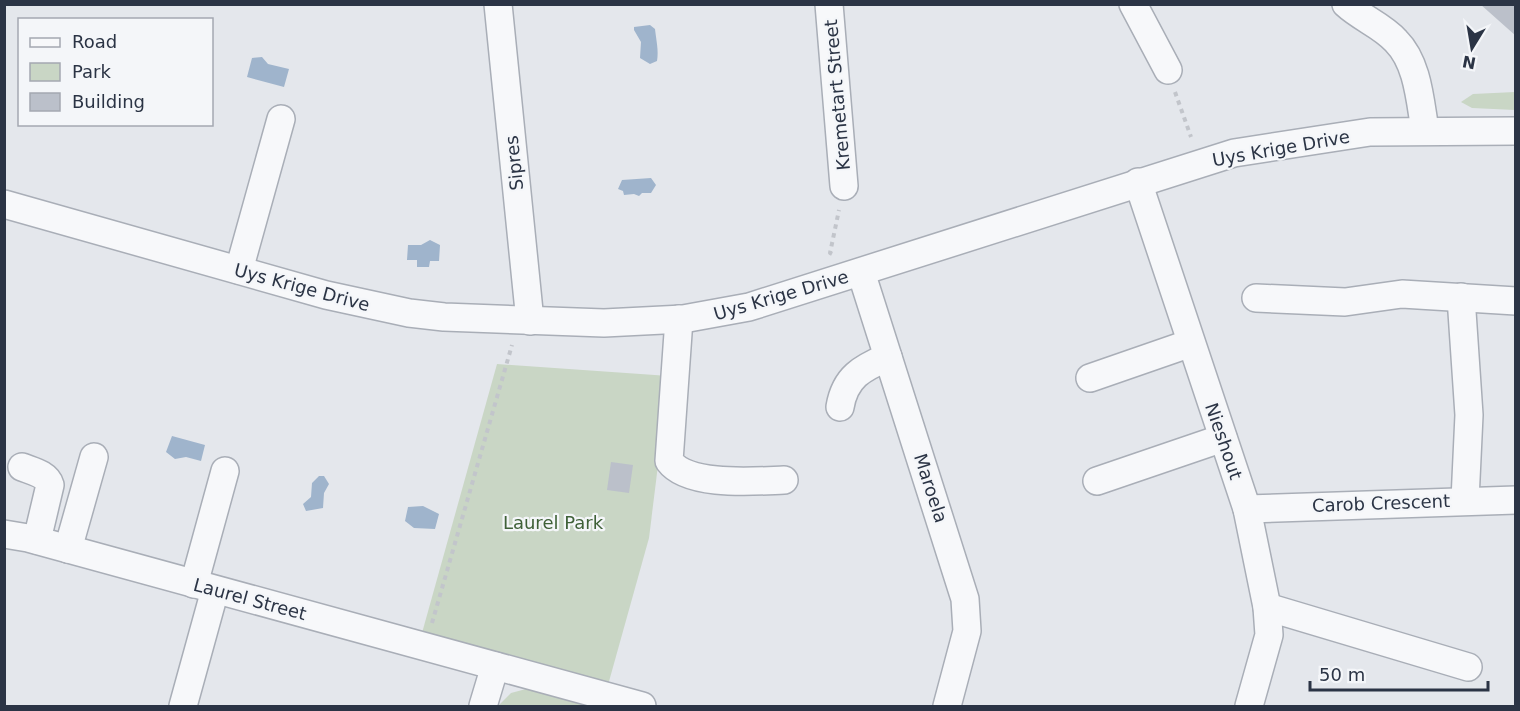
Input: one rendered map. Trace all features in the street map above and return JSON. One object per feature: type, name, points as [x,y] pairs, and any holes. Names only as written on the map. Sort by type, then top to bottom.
[{"type":"street","name":"Sipres","points":[[498,4],[530,321]]},
{"type":"street","name":"Kremetart Street","points":[[829,4],[844,186]]},
{"type":"street","points":[[1133,4],[1168,70]]},
{"type":"street","points":[[1346,4],[1396,40],[1404,52],[1415,75],[1425,130]]},
{"type":"street","points":[[239,270],[281,119]]},
{"type":"street","name":"Uys Krige Drive","points":[[4,204],[376,307],[444,317],[604,323],[679,319],[749,307],[1233,153],[1370,132],[1515,131]]},
{"type":"street","name":"Nieshout","points":[[1138,182],[1247,509],[1267,607],[1269,635],[1249,706]]},
{"type":"street","name":"Maroela","points":[[861,272],[965,599],[967,631],[946,706]]},
{"type":"street","points":[[1256,298],[1345,302],[1402,294],[1515,301]]},
{"type":"street","points":[[1461,297],[1469,416],[1465,500]]},
{"type":"street","points":[[679,319],[669,461],[677,470],[723,481],[784,480]]},
{"type":"street","points":[[1090,378],[1191,343]]},
{"type":"street","points":[[840,407],[844,391],[855,373],[888,357]]},
{"type":"street","points":[[1097,481],[1223,438]]},
{"type":"street","points":[[68,549],[94,457]]},
{"type":"street","points":[[22,467],[42,475],[50,485],[38,540]]},
{"type":"street","points":[[183,706],[225,471]]},
{"type":"street","name":"Carob Crescent","points":[[1247,509],[1515,500]]},
{"type":"street","name":"Laurel Street","points":[[4,534],[38,540],[642,706]]},
{"type":"street","points":[[1267,607],[1468,667]]},
{"type":"street","points":[[483,706],[495,666]]},
{"type":"path","points":[[1168,70],[1191,137]]},
{"type":"path","points":[[844,186],[830,253],[861,272]]},
{"type":"path","points":[[425,647],[512,345],[530,321]]},
{"type":"green space","points":[[1515,92],[1515,110],[1472,108],[1461,102],[1473,94]]},
{"type":"green space","name":"Laurel Park","points":[[497,364],[669,376],[649,538],[608,685],[422,633]]},
{"type":"green space","points":[[526,689],[592,706],[498,706],[511,693]]},
{"type":"water","points":[[650,25],[655,29],[658,53],[657,61],[650,64],[640,58],[641,42],[634,27]]},
{"type":"water","points":[[262,57],[268,64],[289,69],[284,87],[247,77],[252,58]]},
{"type":"water","points":[[651,178],[656,185],[651,193],[642,193],[639,196],[624,195],[623,191],[618,189],[622,180]]},
{"type":"water","points":[[430,240],[440,245],[439,261],[430,261],[429,267],[417,267],[417,260],[407,260],[408,245],[421,245]]},
{"type":"water","points":[[172,436],[205,445],[201,461],[186,457],[175,459],[166,452]]},
{"type":"water","points":[[319,476],[324,476],[329,484],[324,493],[323,508],[306,511],[303,504],[311,497],[312,483]]},
{"type":"water","points":[[423,506],[439,514],[435,529],[414,528],[405,521],[408,507]]},
{"type":"building","points":[[1480,4],[1516,4],[1516,36]]},
{"type":"building","points":[[611,462],[633,465],[629,493],[607,490]]}]
